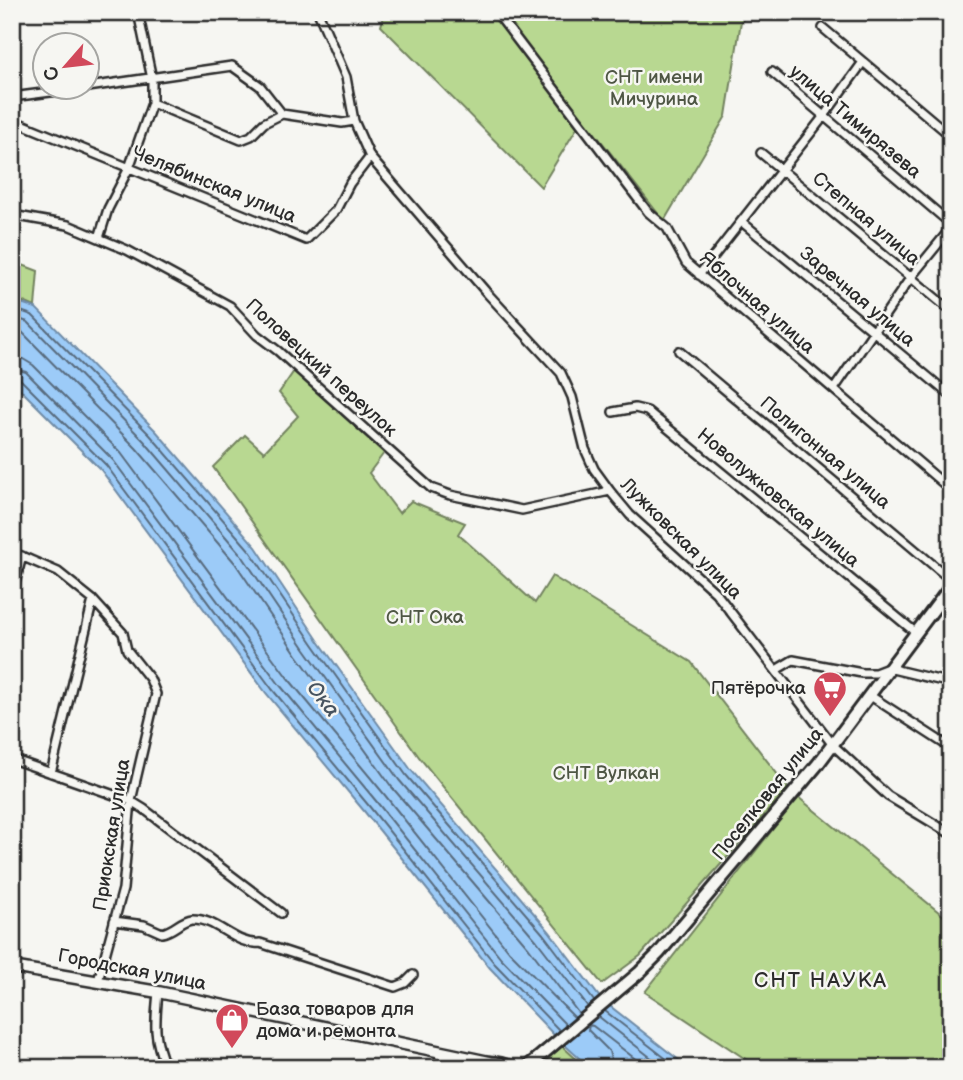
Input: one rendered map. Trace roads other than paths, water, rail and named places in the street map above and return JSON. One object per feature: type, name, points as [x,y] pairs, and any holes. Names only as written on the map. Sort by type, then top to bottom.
[{"type":"highway","name":"Поселковая улица","points":[[532,1063],[628,983],[659,953],[833,745],[951,586]]},
{"type":"highway","points":[[473,1068],[481,1063],[503,1066],[532,1063]]},
{"type":"main road","name":"Городская улица","points":[[12,967],[158,992],[503,1066]]},
{"type":"main road","points":[[428,1050],[460,1068]]},
{"type":"street","points":[[99,238],[108,209],[130,168],[152,103],[152,79],[138,12]]},
{"type":"street","name":"Лужковская улица","points":[[318,12],[346,77],[354,121],[370,157],[487,293],[561,373],[572,397],[585,449],[594,469],[610,491],[630,514],[716,593],[833,745],[888,796],[951,834]]},
{"type":"street","name":"Яблочная улица","points":[[496,12],[648,212],[667,228],[685,264],[951,490]]},
{"type":"street","points":[[823,28],[951,136]]},
{"type":"street","points":[[699,275],[863,62]]},
{"type":"street","points":[[102,85],[232,66],[260,86],[282,114]]},
{"type":"street","name":"улица Тимирязева","points":[[772,72],[951,226]]},
{"type":"street","points":[[12,97],[32,94]]},
{"type":"street","points":[[152,103],[241,140],[282,114],[342,122],[354,121]]},
{"type":"street","name":"Челябинская улица","points":[[12,120],[306,240],[336,210],[350,183],[370,157]]},
{"type":"street","name":"Степная улица","points":[[761,153],[951,311]]},
{"type":"street","name":"Половецкий переулок","points":[[12,215],[68,225],[127,250],[230,306],[257,335],[431,488],[450,495],[523,510],[610,491]]},
{"type":"street","name":"Заречная улица","points":[[742,222],[951,396]]},
{"type":"street","points":[[834,389],[911,277],[951,226]]},
{"type":"street","name":"Полигонная улица","points":[[679,351],[951,580]]},
{"type":"street","name":"Новолужковская улица","points":[[613,412],[635,408],[647,411],[915,632]]},
{"type":"street","points":[[12,552],[58,572],[93,600],[51,773]]},
{"type":"street","points":[[12,594],[22,556]]},
{"type":"street","name":"Приокская улица","points":[[93,600],[123,633],[127,650],[150,679],[156,694],[131,801],[123,889],[98,981]]},
{"type":"street","points":[[776,670],[793,660],[862,673],[875,673],[888,668],[951,683]]},
{"type":"street","points":[[869,695],[951,748]]},
{"type":"street","points":[[12,759],[144,808],[281,913]]},
{"type":"street","points":[[114,921],[144,925],[162,933],[183,921],[194,919],[250,944],[260,943],[395,987],[400,987],[413,975]]},
{"type":"street","points":[[158,992],[155,1028],[157,1047],[166,1068]]},
{"type":"water","name":"Ока","points":[[12,300],[36,308],[156,431],[256,547],[318,640],[411,770],[549,931],[601,999],[689,1068],[590,1068],[557,1038],[490,968],[266,693],[101,470],[12,381]]},
{"type":"place","name":"Пятёрочка","points":[[830,718]]},
{"type":"place","name":"База товаров для дома и ремонта","points":[[232,1050]]},
{"type":"district","name":"СНТ НАУКА","points":[[821,980]]},
{"type":"park label","name":"СНТ имени Мичурина","points":[[654,88]]},
{"type":"park label","name":"СНТ Ока","points":[[425,617]]},
{"type":"park label","name":"СНТ Вулкан","points":[[606,773]]}]
